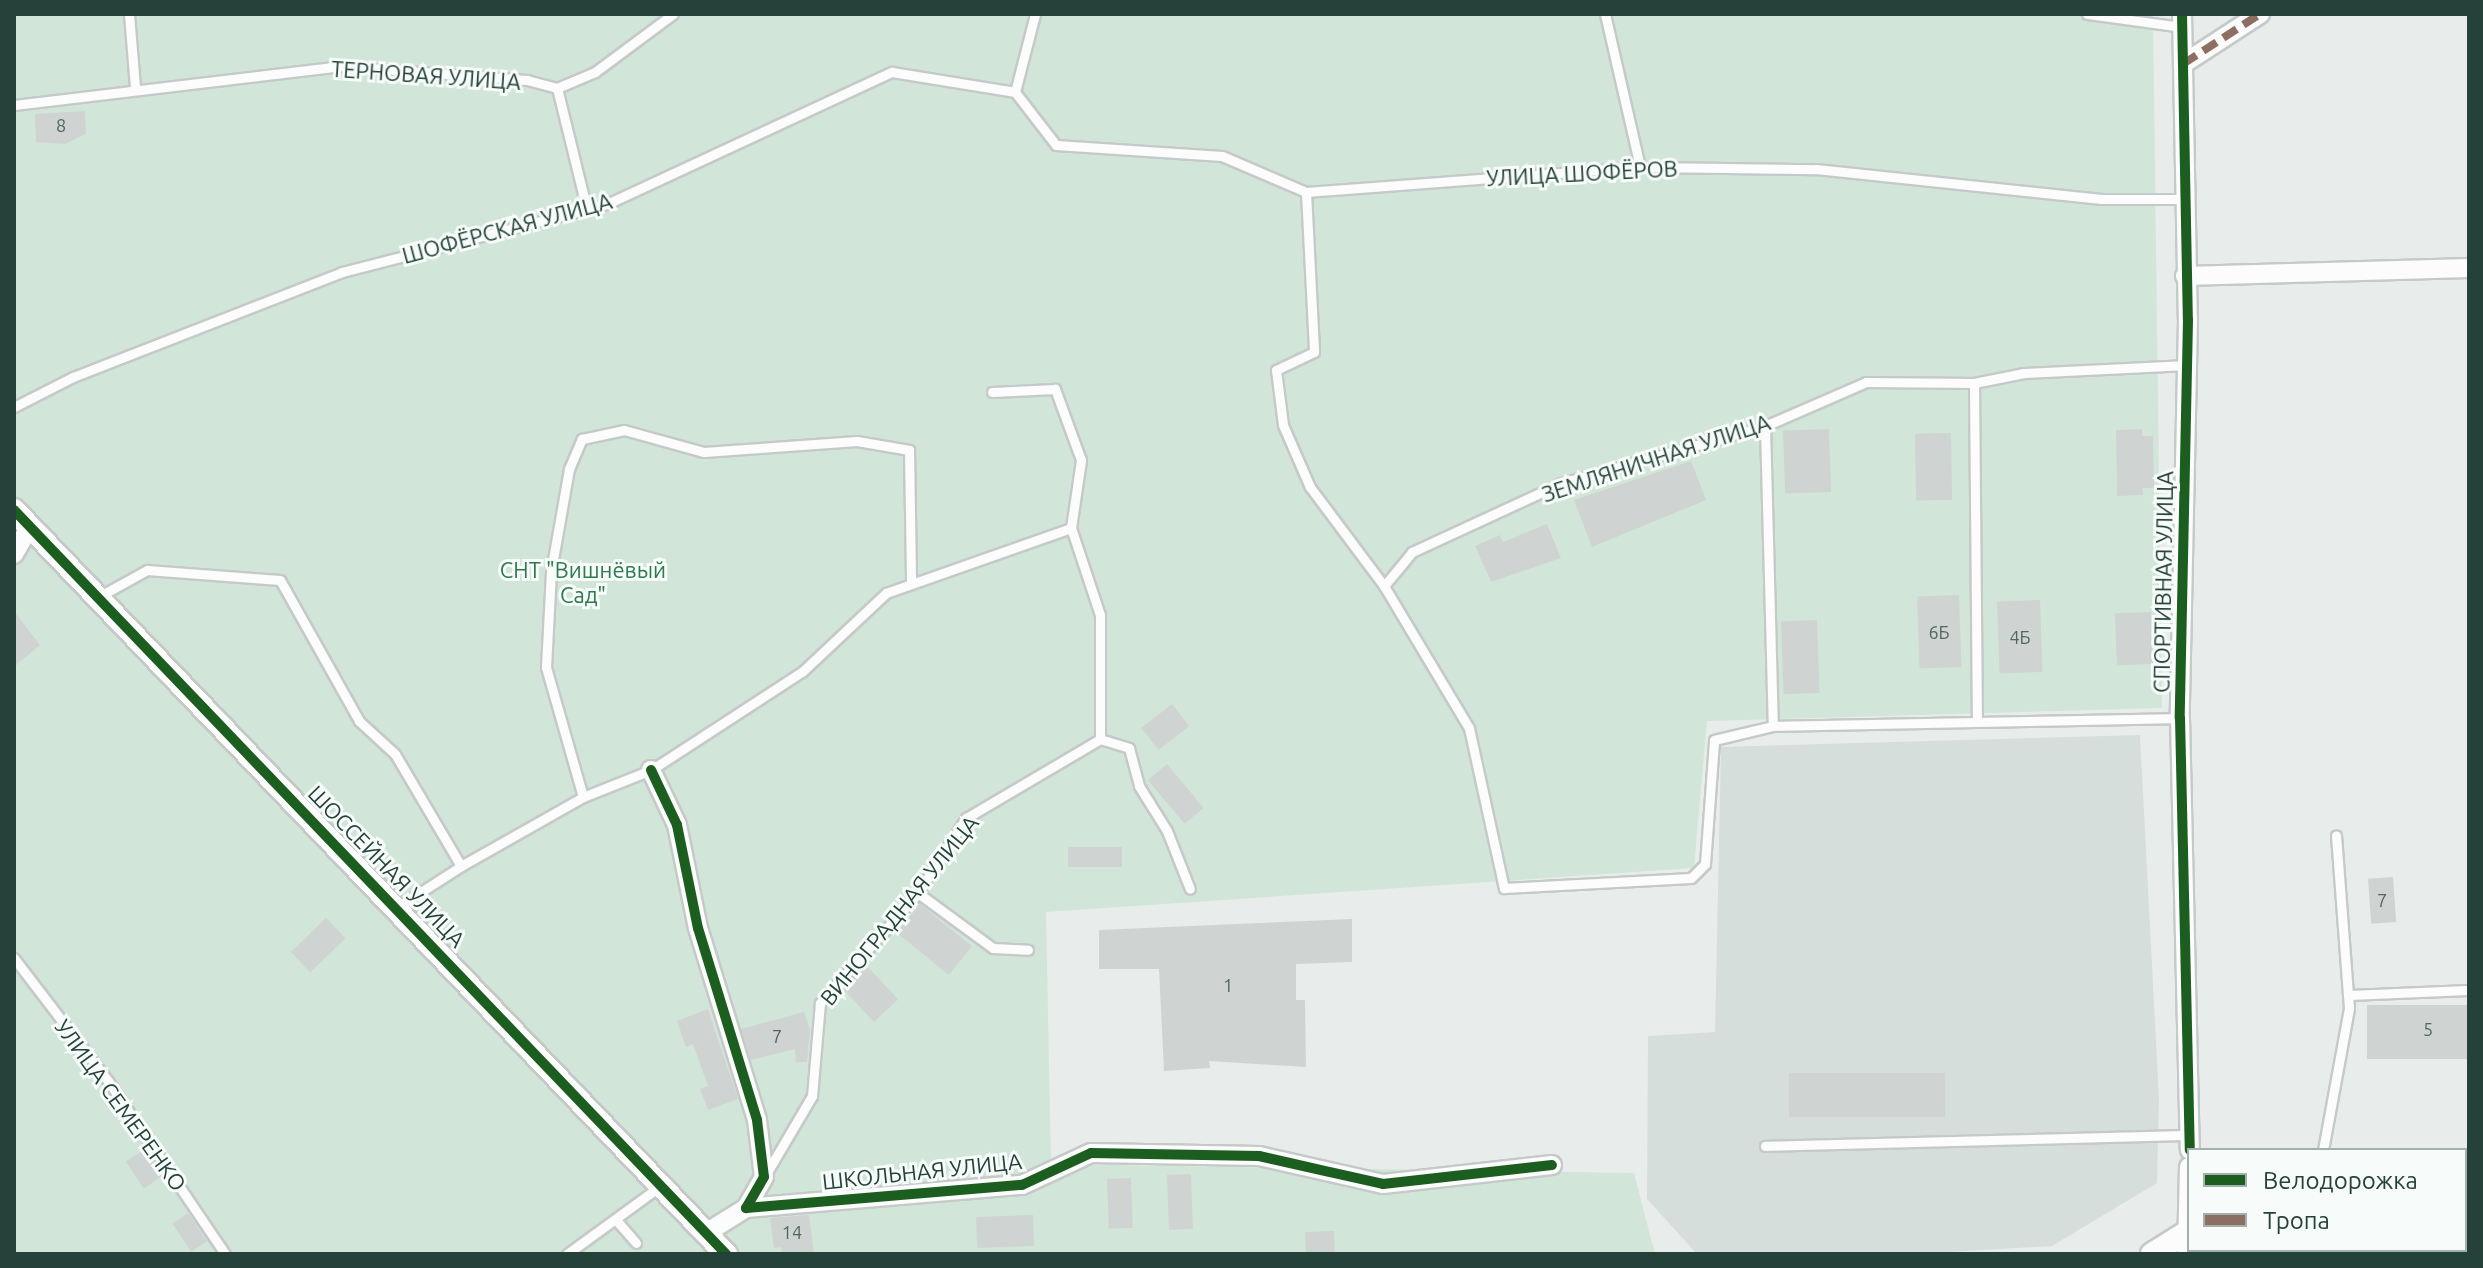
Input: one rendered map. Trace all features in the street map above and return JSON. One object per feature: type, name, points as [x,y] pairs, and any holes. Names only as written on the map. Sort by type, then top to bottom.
[{"type":"street","points":[[2183,64],[2260,14]]},
{"type":"street","name":"СПОРТИВНАЯ УЛИЦА","points":[[2182,21],[2181,199],[2188,365],[2180,718],[2190,1142]]},
{"type":"street","points":[[2185,276],[2469,268]]},
{"type":"street","name":"ШОССЕЙНАЯ УЛИЦА","points":[[14,510],[399,906],[726,1254]]},
{"type":"street","points":[[14,554],[30,526]]},
{"type":"street","points":[[651,770],[677,825],[698,928],[757,1120],[764,1177],[746,1208],[706,1233]]},
{"type":"street","name":"ШКОЛЬНАЯ УЛИЦА","points":[[746,1208],[1022,1185],[1091,1153],[1259,1156],[1383,1184],[1552,1165]]},
{"type":"street","points":[[2152,1254],[2187,1239]]},
{"type":"lane","points":[[129,14],[135,87]]},
{"type":"lane","points":[[587,210],[557,88],[595,72],[673,14]]},
{"type":"lane","points":[[1015,92],[1035,14]]},
{"type":"lane","points":[[1605,14],[1640,167]]},
{"type":"lane","name":"СПОРТИВНАЯ УЛИЦА","points":[[2087,14],[2182,21]]},
{"type":"lane","name":"ТЕРНОВАЯ УЛИЦА","points":[[14,105],[135,87],[340,66],[527,80],[557,88]]},
{"type":"lane","name":"ШОФЁРСКАЯ УЛИЦА","points":[[14,407],[73,377],[342,272],[587,210],[892,72],[1015,92]]},
{"type":"lane","name":"УЛИЦА ШОФЁРОВ","points":[[1015,92],[1056,145],[1222,156],[1306,192],[1640,167],[1816,169],[2101,199],[2181,199]]},
{"type":"lane","points":[[1306,192],[1314,352],[1276,370],[1283,425],[1310,487],[1384,586],[1469,728],[1496,870],[1504,888],[1691,878],[1705,864],[1714,740],[1773,726],[2180,718]]},
{"type":"lane","name":"ЗЕМЛЯНИЧНАЯ УЛИЦА","points":[[1384,586],[1412,552],[1561,483],[1765,426],[1866,382],[1974,383],[2024,373],[2188,365]]},
{"type":"lane","points":[[1974,383],[1977,722]]},
{"type":"lane","points":[[992,392],[1055,389],[1081,460],[1071,528],[1100,615],[1100,739],[1129,748],[1139,786],[1167,831],[1190,889]]},
{"type":"lane","points":[[1765,426],[1773,726]]},
{"type":"lane","points":[[583,797],[546,667],[551,571],[569,469],[582,439],[624,430],[704,452],[857,441],[909,450],[911,583]]},
{"type":"lane","points":[[399,906],[461,866],[583,797],[651,770],[803,671],[886,593],[1071,528]]},
{"type":"lane","points":[[99,597],[147,570],[280,580],[359,721],[395,754],[461,866]]},
{"type":"lane","name":"ВИНОГРАДНАЯ УЛИЦА","points":[[764,1177],[812,1096],[820,1003],[918,893],[966,818],[1100,739]]},
{"type":"lane","points":[[2323,1148],[2348,995],[2336,835]]},
{"type":"lane","points":[[918,893],[993,948],[1028,950]]},
{"type":"lane","name":"УЛИЦА СЕМЕРЕНКО","points":[[14,958],[108,1081],[225,1254]]},
{"type":"lane","points":[[2348,995],[2469,990]]},
{"type":"lane","points":[[1765,1146],[2190,1142]]},
{"type":"lane","points":[[567,1254],[617,1221],[661,1185]]},
{"type":"lane","points":[[617,1221],[636,1243]]},
{"type":"shaded area","points":[[2140,735],[2159,1099],[2157,1183],[2052,1246],[1915,1254],[1697,1254],[1647,1199],[1648,1036],[1715,1032],[1721,747]]},
{"type":"green space","name":"СНТ \"Вишнёвый Сад\"","points":[[14,14],[2153,14],[2162,708],[1707,721],[1694,868],[1046,912],[1051,1164],[1634,1173],[1655,1254],[14,1254]]},
{"type":"building","points":[[85,111],[86,134],[65,144],[36,142],[35,114]]},
{"type":"building","points":[[1829,429],[1831,492],[1785,494],[1783,431]]},
{"type":"building","points":[[2142,429],[2142,436],[2153,436],[2154,488],[2142,488],[2143,495],[2117,496],[2116,430]]},
{"type":"building","points":[[1951,433],[1952,500],[1916,501],[1915,434]]},
{"type":"building","points":[[1691,461],[1706,500],[1592,547],[1574,500]]},
{"type":"building","points":[[1547,524],[1561,558],[1491,582],[1475,546],[1500,535],[1503,542]]},
{"type":"building","points":[[1959,595],[1962,667],[1920,668],[1917,596]]},
{"type":"building","points":[[2040,600],[2043,672],[2000,673],[1997,602]]},
{"type":"building","points":[[14,611],[40,645],[14,667]]},
{"type":"building","points":[[2151,612],[2153,664],[2117,665],[2115,613]]},
{"type":"building","points":[[1817,620],[1820,693],[1784,694],[1781,621]]},
{"type":"building","points":[[1172,704],[1189,726],[1159,750],[1141,728]]},
{"type":"building","points":[[1167,764],[1204,808],[1184,824],[1148,780]]},
{"type":"building","points":[[1068,847],[1122,847],[1122,867],[1068,867]]},
{"type":"building","points":[[2393,877],[2396,922],[2371,924],[2368,879]]},
{"type":"building","points":[[920,904],[972,946],[949,975],[897,933]]},
{"type":"building","points":[[326,918],[345,938],[310,972],[291,952]]},
{"type":"building","points":[[1352,919],[1352,962],[1296,964],[1296,1000],[1305,1000],[1306,1067],[1209,1061],[1210,1068],[1164,1071],[1159,969],[1099,969],[1099,930]]},
{"type":"building","points":[[866,965],[898,999],[874,1022],[842,988]]},
{"type":"building","points":[[2367,1005],[2469,1005],[2469,1059],[2367,1059]]},
{"type":"building","points":[[708,1009],[738,1099],[708,1110],[700,1089],[708,1086],[693,1044],[686,1047],[677,1021]]},
{"type":"building","points":[[804,1012],[810,1030],[807,1062],[796,1062],[795,1049],[751,1060],[741,1029]]},
{"type":"building","points":[[1789,1073],[1945,1073],[1945,1117],[1789,1117]]},
{"type":"building","points":[[145,1149],[163,1176],[144,1188],[126,1162]]},
{"type":"building","points":[[1191,1174],[1193,1229],[1169,1230],[1167,1175]]},
{"type":"building","points":[[1131,1178],[1133,1228],[1109,1229],[1107,1179]]},
{"type":"building","points":[[188,1213],[207,1241],[191,1252],[172,1224]]},
{"type":"building","points":[[809,1215],[814,1254],[782,1254],[781,1247],[774,1248],[770,1218]]},
{"type":"building","points":[[1033,1215],[1034,1246],[977,1248],[976,1217]]},
{"type":"building","points":[[1334,1231],[1335,1254],[1306,1254],[1305,1232]]},
{"type":"marked path","points":[[2183,64],[2260,14]]},
{"type":"cycle path","points":[[2182,14],[2188,320],[2180,718],[2190,1148]]},
{"type":"cycle path","points":[[14,510],[726,1254]]},
{"type":"cycle path","points":[[651,770],[677,825],[698,928],[757,1120],[764,1177],[746,1208],[1022,1185],[1091,1153],[1259,1156],[1383,1184],[1552,1165]]}]
